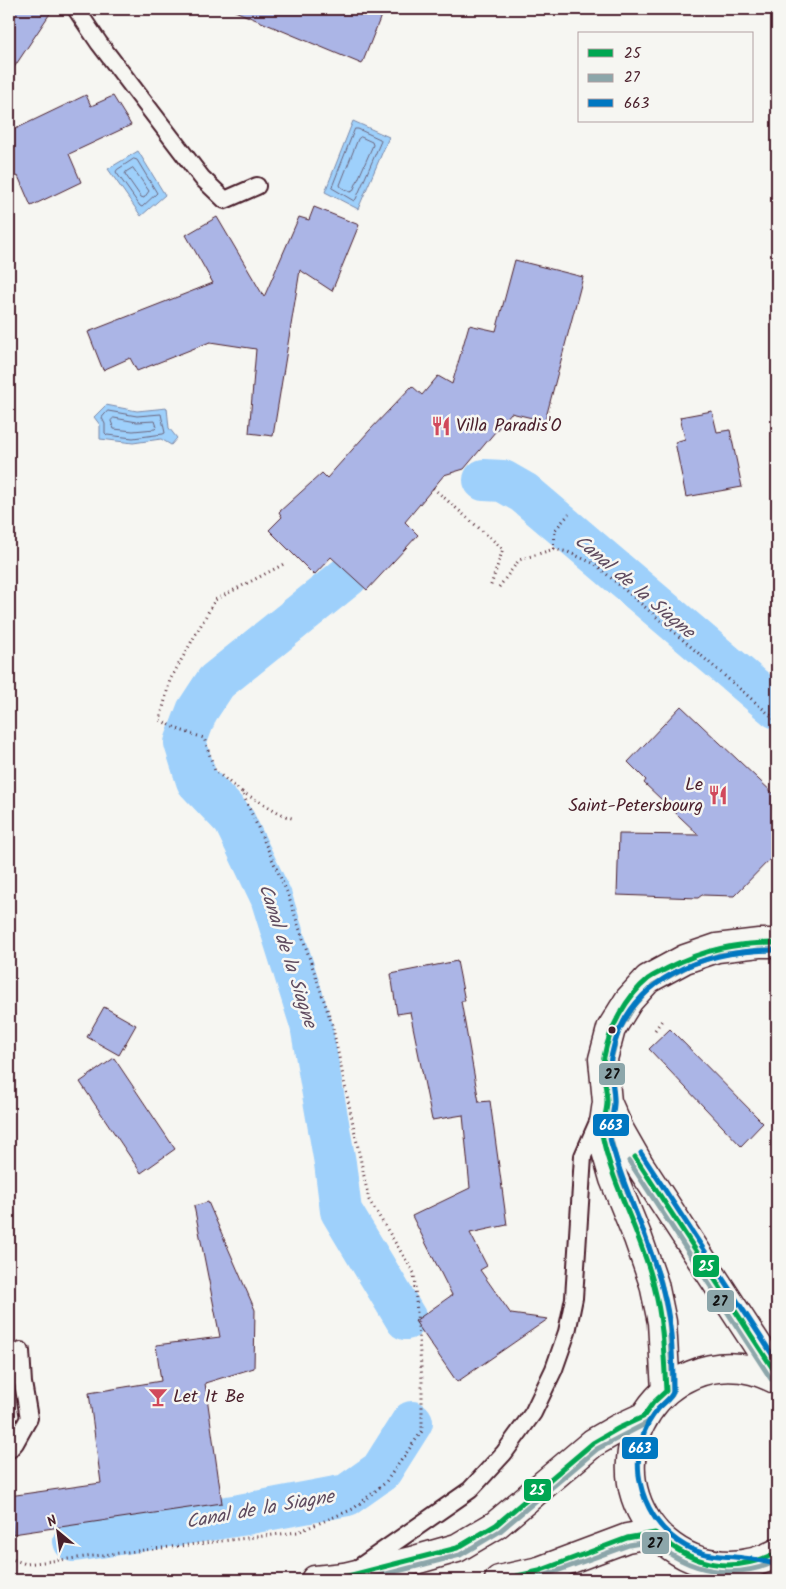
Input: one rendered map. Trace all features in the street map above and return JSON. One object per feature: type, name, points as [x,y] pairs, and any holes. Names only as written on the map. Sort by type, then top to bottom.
[{"type":"main road","points":[[666,1391],[662,1322],[654,1284],[614,1179],[602,1137],[607,1102],[603,1059],[611,1029],[629,1000],[648,979],[685,959],[717,948],[777,943]]},
{"type":"main road","points":[[607,1102],[619,1129],[639,1164],[777,1374]]},
{"type":"main road","points":[[777,1380],[753,1370],[722,1368],[692,1375],[666,1391],[653,1403],[643,1417],[634,1440],[630,1465],[632,1490],[641,1513],[655,1533],[673,1548],[694,1559],[716,1565],[740,1565],[777,1572]]},
{"type":"main road","points":[[315,1580],[344,1577],[457,1548],[496,1524],[593,1443],[643,1417]]},
{"type":"main road","points":[[499,1580],[539,1571],[627,1538],[655,1533]]},
{"type":"main road","points":[[740,1565],[765,1559],[777,1553]]},
{"type":"main road","points":[[344,1577],[389,1580]]},
{"type":"lane","points":[[76,9],[99,44],[202,178],[225,200],[257,186]]},
{"type":"lane","points":[[344,1577],[470,1490],[504,1453],[533,1413],[554,1369],[567,1332],[574,1298],[583,1156],[607,1102]]},
{"type":"lane","points":[[9,1450],[15,1443],[28,1418],[21,1351]]},
{"type":"path","points":[[433,488],[503,549],[490,588]]},
{"type":"path","points":[[554,549],[555,530],[569,514]]},
{"type":"path","points":[[499,587],[519,560],[554,549],[568,552],[595,564],[777,721]]},
{"type":"path","points":[[286,563],[215,600],[170,680],[160,720],[180,730],[204,738],[216,771],[242,792],[285,816],[295,819]]},
{"type":"path","points":[[9,1558],[26,1564],[298,1532],[353,1509],[385,1483],[422,1430],[422,1380],[414,1273],[369,1200],[332,1024],[287,892],[242,792]]},
{"type":"path","points":[[651,1036],[666,1015]]},
{"type":"water","points":[[353,121],[389,137],[358,209],[325,192]]},
{"type":"water","points":[[138,151],[165,195],[141,216],[108,169]]},
{"type":"water","points":[[106,405],[137,411],[167,408],[169,428],[177,438],[171,445],[161,439],[133,443],[100,439],[100,425],[94,417]]},
{"type":"building","points":[[9,9],[53,9],[9,75]]},
{"type":"building","points":[[230,9],[362,9],[381,16],[362,64]]},
{"type":"building","points":[[86,95],[91,106],[113,96],[131,125],[69,154],[81,182],[31,206],[18,176],[9,180],[9,132]]},
{"type":"building","points":[[314,207],[359,225],[332,291],[300,270],[273,436],[249,433],[256,349],[210,342],[137,371],[130,358],[103,370],[88,332],[213,283],[186,235],[217,217],[264,297],[299,217],[309,220]]},
{"type":"building","name":"Villa Paradis'O","points":[[515,260],[583,277],[545,421],[511,413],[464,469],[444,475],[405,522],[418,535],[367,590],[331,557],[314,575],[269,530],[282,517],[279,512],[322,473],[327,478],[412,386],[422,395],[438,376],[452,384],[469,325],[496,331]]},
{"type":"building","points":[[712,411],[717,432],[730,430],[742,487],[686,497],[675,442],[685,439],[680,417]]},
{"type":"building","name":"Le Saint-Petersbourg","points":[[681,706],[777,797],[777,852],[734,896],[702,895],[698,898],[617,895],[619,834],[699,835],[644,783],[646,780],[628,762]]},
{"type":"building","points":[[457,961],[465,1001],[461,1001],[479,1102],[490,1101],[507,1225],[470,1233],[487,1266],[480,1270],[511,1314],[548,1319],[457,1382],[415,1321],[452,1295],[412,1216],[470,1188],[463,1115],[432,1120],[410,1012],[397,1014],[391,974]]},
{"type":"building","points":[[104,1007],[136,1025],[119,1055],[87,1037]]},
{"type":"building","points":[[670,1029],[763,1123],[741,1146],[649,1049]]},
{"type":"building","points":[[114,1058],[175,1149],[141,1173],[80,1082]]},
{"type":"building","points":[[208,1202],[255,1310],[254,1368],[205,1383],[222,1503],[13,1534],[9,1496],[101,1483],[89,1393],[161,1381],[156,1345],[220,1337],[194,1206]]},
{"type":"waterway","name":"Canal de la Siagne","points":[[484,480],[503,481],[524,493],[777,708]]},
{"type":"waterway","name":"Canal de la Siagne","points":[[348,576],[216,682],[197,711],[185,743],[197,781],[234,820],[271,897],[311,1025],[335,1163],[341,1211],[406,1319]]},
{"type":"waterway","name":"Canal de la Siagne","points":[[74,1541],[240,1515],[347,1495],[381,1471],[412,1422]]},
{"type":"transit line","name":"25","points":[[315,1580],[344,1577],[457,1548],[496,1525],[593,1443],[643,1417],[653,1403],[666,1391],[664,1351],[654,1286],[643,1249],[614,1176],[602,1135],[607,1102],[603,1068],[606,1046],[614,1025],[626,1004],[640,986],[652,976],[681,961],[721,948],[748,944],[777,943]]},
{"type":"transit line","name":"27","points":[[363,1580],[460,1555],[500,1531],[597,1449],[647,1423],[672,1395],[669,1321],[661,1282],[645,1235],[621,1177],[610,1136],[614,1102],[611,1060],[618,1032],[635,1005],[653,985],[688,966],[719,955],[759,950],[777,950]]},
{"type":"transit line","name":"663","points":[[777,950],[723,955],[697,963],[673,974],[651,988],[633,1007],[620,1029],[611,1057],[610,1068],[614,1092],[610,1139],[659,1278],[665,1299],[671,1338],[673,1392],[671,1397],[653,1416],[643,1435],[639,1457],[642,1492],[649,1508],[659,1523],[671,1536],[685,1546],[702,1553],[717,1556],[747,1558],[777,1564]]},
{"type":"transit line","name":"663","points":[[641,1153],[777,1362]]},
{"type":"transit line","name":"25","points":[[635,1157],[777,1375]]},
{"type":"transit line","name":"27","points":[[629,1161],[771,1379]]},
{"type":"transit line","name":"25","points":[[499,1580],[539,1571],[627,1538],[655,1533],[683,1553],[713,1564],[743,1564],[777,1553]]},
{"type":"transit line","name":"27","points":[[532,1580],[629,1545],[653,1541],[681,1560],[712,1570],[744,1571],[777,1561]]},
{"type":"place","name":"Villa Paradis'O","points":[[441,426]]},
{"type":"place","name":"Le Saint-Petersbourg","points":[[718,795]]},
{"type":"place","name":"Let It Be","points":[[158,1397]]}]
